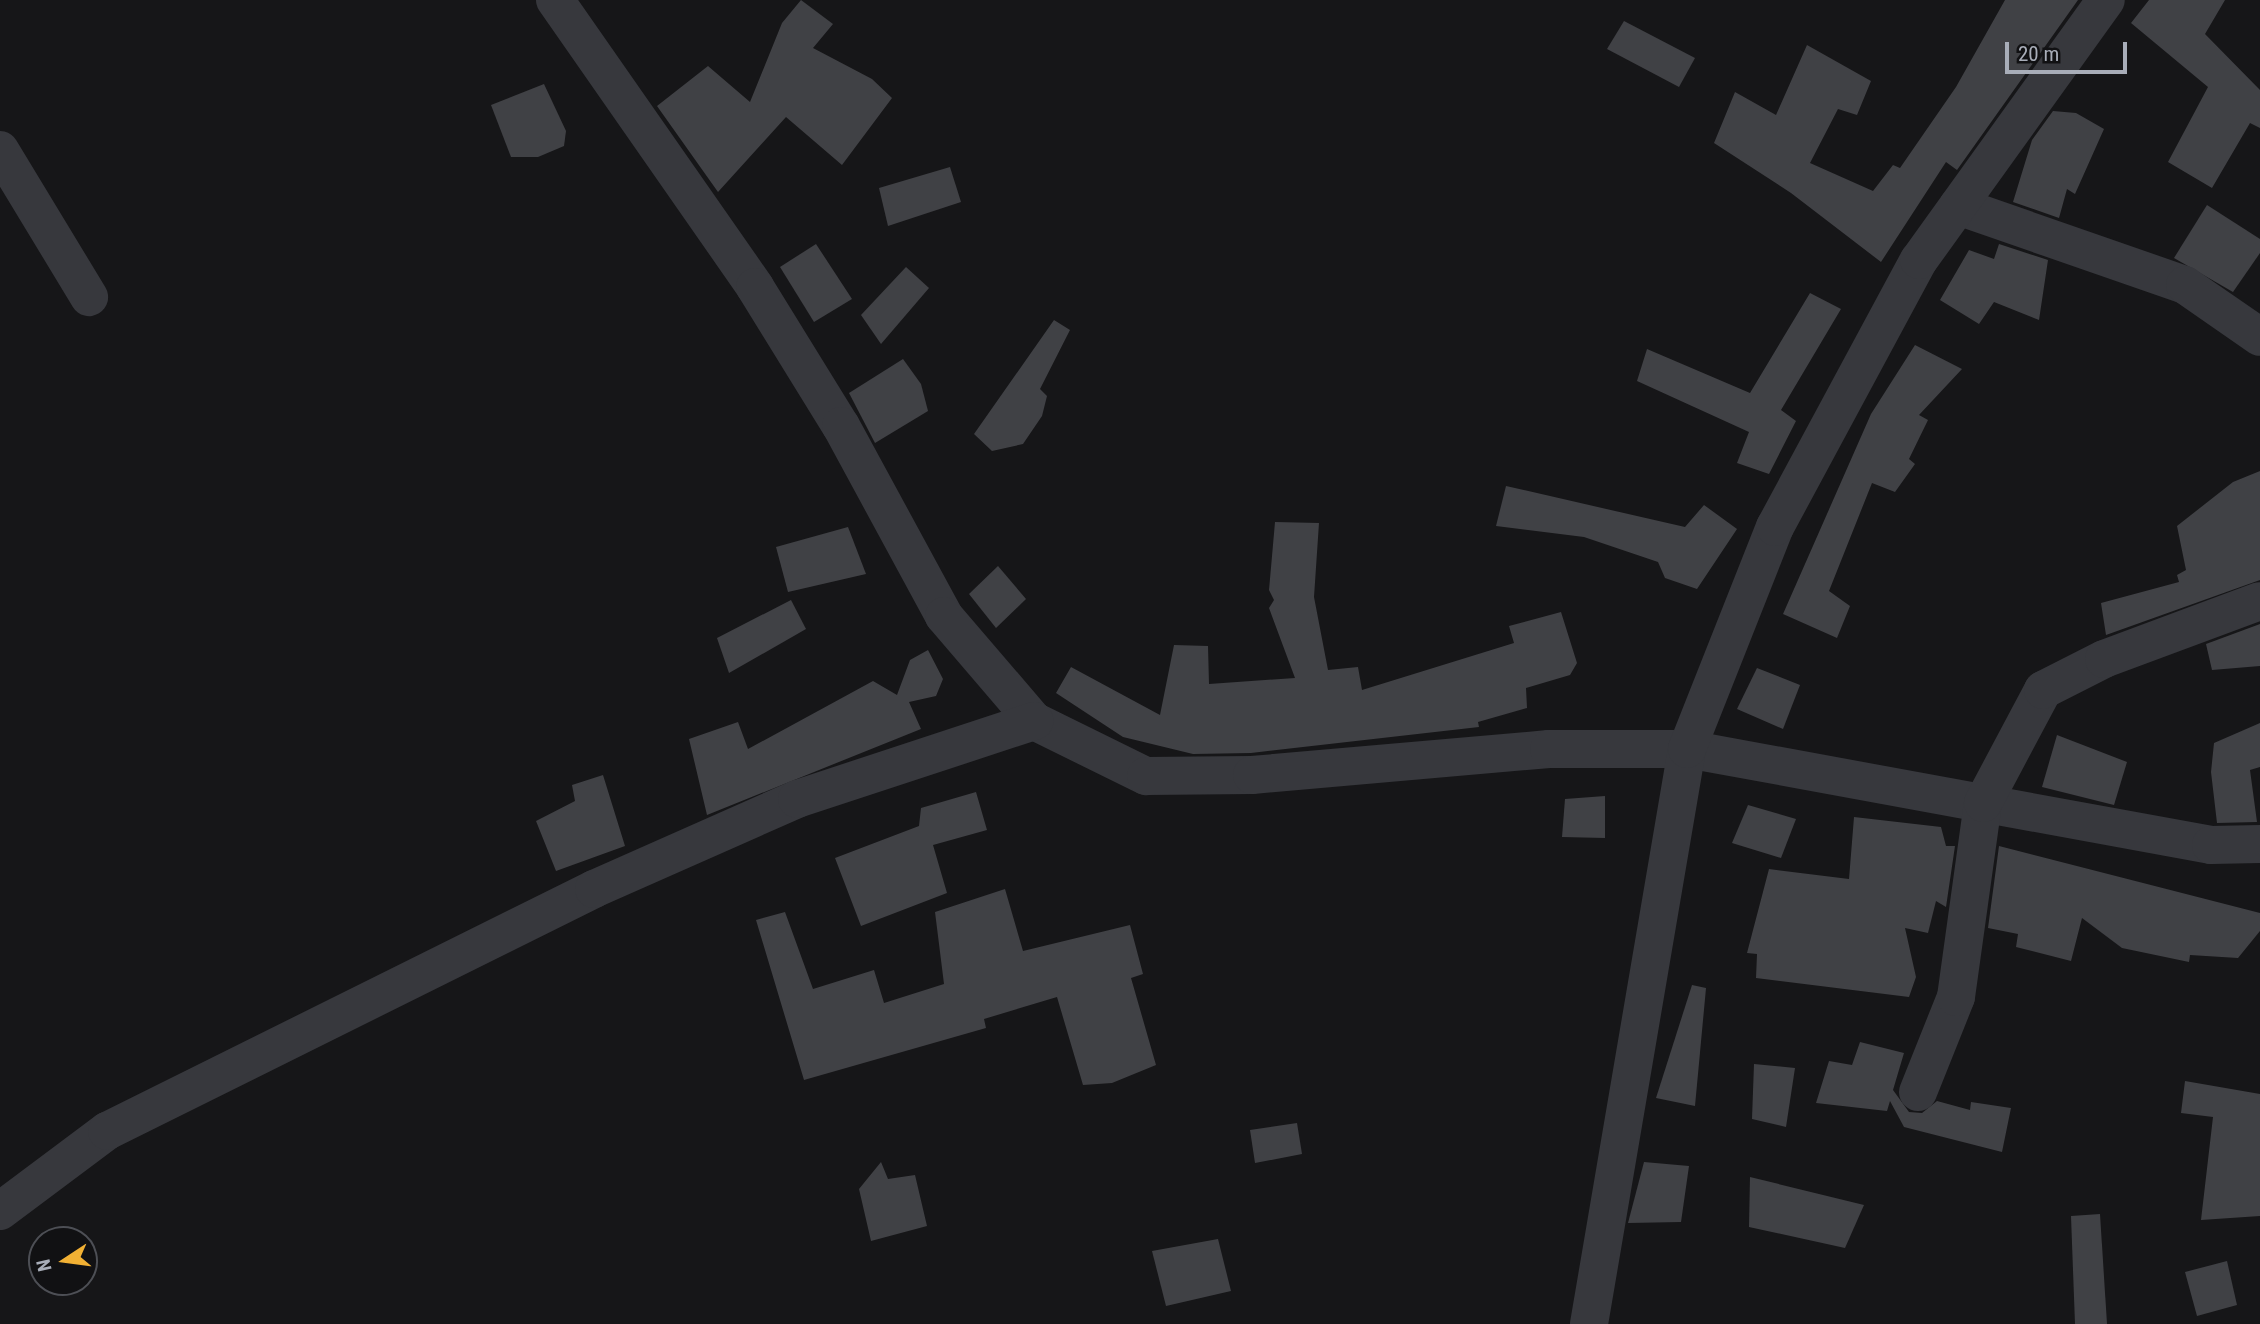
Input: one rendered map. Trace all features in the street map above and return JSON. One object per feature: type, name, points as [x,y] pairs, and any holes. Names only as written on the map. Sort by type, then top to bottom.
[{"type":"street","points":[[555,0],[755,287],[841,426],[944,616],[1034,721],[1146,776],[1252,775],[1549,749],[1687,750],[2211,845],[2260,844]]},
{"type":"street","points":[[1588,1324],[1687,750],[1775,527],[1919,260],[2106,0]]},
{"type":"street","points":[[0,150],[89,297]]},
{"type":"street","points":[[1958,206],[2185,285],[2260,337]]},
{"type":"street","points":[[1918,1092],[1956,997],[1983,803],[2043,690],[2104,659],[2260,601]]},
{"type":"street","points":[[0,1211],[107,1131],[594,889],[797,799],[1034,721]]},
{"type":"building","points":[[801,0],[833,24],[813,48],[872,79],[892,98],[842,165],[786,117],[718,192],[657,106],[708,66],[750,102],[782,23]]},
{"type":"building","points":[[2005,0],[2078,0],[1957,170],[1946,162],[1881,262],[1791,193],[1714,143],[1735,92],[1776,115],[1807,45],[1871,81],[1857,115],[1838,109],[1810,163],[1873,191],[1893,165],[1900,168],[1956,87]]},
{"type":"building","points":[[2149,0],[2225,0],[2205,34],[2260,90],[2260,128],[2250,123],[2212,188],[2168,162],[2208,87],[2131,23]]},
{"type":"building","points":[[1624,21],[1695,58],[1679,87],[1607,49]]},
{"type":"building","points":[[544,84],[566,131],[564,146],[538,157],[511,157],[491,105]]},
{"type":"building","points":[[2053,111],[2076,113],[2104,129],[2075,194],[2067,189],[2059,218],[2013,202],[2032,140]]},
{"type":"building","points":[[950,167],[961,202],[888,226],[879,188]]},
{"type":"building","points":[[2207,205],[2260,239],[2260,253],[2233,292],[2174,258]]},
{"type":"building","points":[[816,244],[852,299],[814,322],[780,267]]},
{"type":"building","points":[[1999,244],[2048,260],[2039,320],[1994,302],[1979,324],[1940,300],[1969,250],[1994,259]]},
{"type":"building","points":[[906,267],[929,288],[881,344],[861,315]]},
{"type":"building","points":[[1810,293],[1841,309],[1781,410],[1796,421],[1769,474],[1737,463],[1749,432],[1637,381],[1647,349],[1750,393]]},
{"type":"building","points":[[1054,320],[1070,330],[1040,389],[1047,396],[1042,416],[1023,444],[992,451],[974,434]]},
{"type":"building","points":[[1915,345],[1962,369],[1919,415],[1928,420],[1909,459],[1915,464],[1895,492],[1872,483],[1829,591],[1850,606],[1837,638],[1783,614],[1871,414]]},
{"type":"building","points":[[903,359],[921,384],[928,411],[875,443],[849,393]]},
{"type":"building","points":[[2260,471],[2260,580],[2106,635],[2101,603],[2179,582],[2177,575],[2186,570],[2177,526],[2233,482]]},
{"type":"building","points":[[1506,486],[1685,527],[1704,505],[1737,529],[1697,589],[1665,578],[1658,562],[1584,537],[1496,526]]},
{"type":"building","points":[[1275,522],[1319,523],[1314,597],[1328,670],[1358,667],[1362,690],[1514,643],[1509,626],[1561,612],[1577,663],[1570,675],[1526,688],[1527,708],[1478,722],[1479,727],[1251,753],[1193,754],[1123,737],[1056,693],[1071,667],[1160,715],[1174,645],[1208,646],[1209,684],[1295,678],[1269,608],[1274,600],[1269,590]]},
{"type":"building","points":[[848,527],[866,574],[788,592],[776,547]]},
{"type":"building","points":[[998,566],[1026,599],[996,628],[969,594]]},
{"type":"building","points":[[791,600],[806,629],[729,673],[717,638]]},
{"type":"building","points":[[2260,624],[2260,666],[2212,670],[2206,644]]},
{"type":"building","points":[[928,650],[943,679],[936,696],[909,702],[921,729],[707,815],[689,739],[738,722],[748,749],[873,681],[897,695],[910,660]]},
{"type":"building","points":[[1757,668],[1800,685],[1783,729],[1737,709]]},
{"type":"building","points":[[2260,723],[2260,767],[2250,770],[2257,822],[2217,823],[2211,772],[2214,743]]},
{"type":"building","points":[[2057,735],[2127,762],[2114,805],[2042,787]]},
{"type":"building","points":[[603,775],[625,846],[556,871],[536,821],[575,801],[572,785]]},
{"type":"building","points":[[976,792],[987,830],[933,845],[947,893],[861,926],[835,858],[919,826],[921,808]]},
{"type":"building","points":[[1605,796],[1605,838],[1562,837],[1565,799]]},
{"type":"building","points":[[1748,805],[1796,819],[1781,858],[1732,843]]},
{"type":"building","points":[[1854,817],[1941,827],[1946,846],[1955,846],[1946,907],[1936,901],[1928,933],[1905,928],[1916,977],[1909,997],[1756,978],[1757,954],[1747,953],[1769,869],[1849,879]]},
{"type":"building","points":[[1999,846],[2260,913],[2260,931],[2238,958],[2190,955],[2189,962],[2122,948],[2082,918],[2071,961],[2016,947],[2018,934],[1988,928]]},
{"type":"building","points":[[1005,889],[1023,951],[1130,925],[1143,974],[1131,978],[1156,1065],[1112,1083],[1083,1085],[1057,997],[984,1019],[986,1028],[804,1080],[756,920],[785,912],[813,989],[874,970],[884,1003],[944,984],[935,912]]},
{"type":"building","points":[[1692,985],[1706,988],[1695,1106],[1656,1098]]},
{"type":"building","points":[[1860,1042],[1904,1053],[1893,1090],[1909,1112],[1922,1113],[1937,1101],[1970,1110],[1971,1102],[2011,1108],[2002,1152],[1904,1127],[1890,1101],[1887,1111],[1816,1103],[1829,1061],[1852,1065]]},
{"type":"building","points":[[1754,1064],[1795,1068],[1786,1127],[1752,1119]]},
{"type":"building","points":[[2185,1081],[2260,1094],[2260,1216],[2201,1220],[2213,1117],[2181,1113]]},
{"type":"building","points":[[1297,1123],[1302,1154],[1255,1163],[1250,1130]]},
{"type":"building","points":[[881,1162],[888,1179],[915,1175],[927,1226],[871,1241],[859,1189]]},
{"type":"building","points":[[1644,1162],[1689,1166],[1681,1222],[1628,1223]]},
{"type":"building","points":[[1750,1177],[1864,1205],[1845,1248],[1749,1227]]},
{"type":"building","points":[[2100,1214],[2107,1324],[2075,1324],[2071,1216]]},
{"type":"building","points":[[1218,1239],[1231,1291],[1166,1306],[1152,1251]]},
{"type":"building","points":[[2227,1261],[2237,1305],[2197,1316],[2185,1272]]}]
